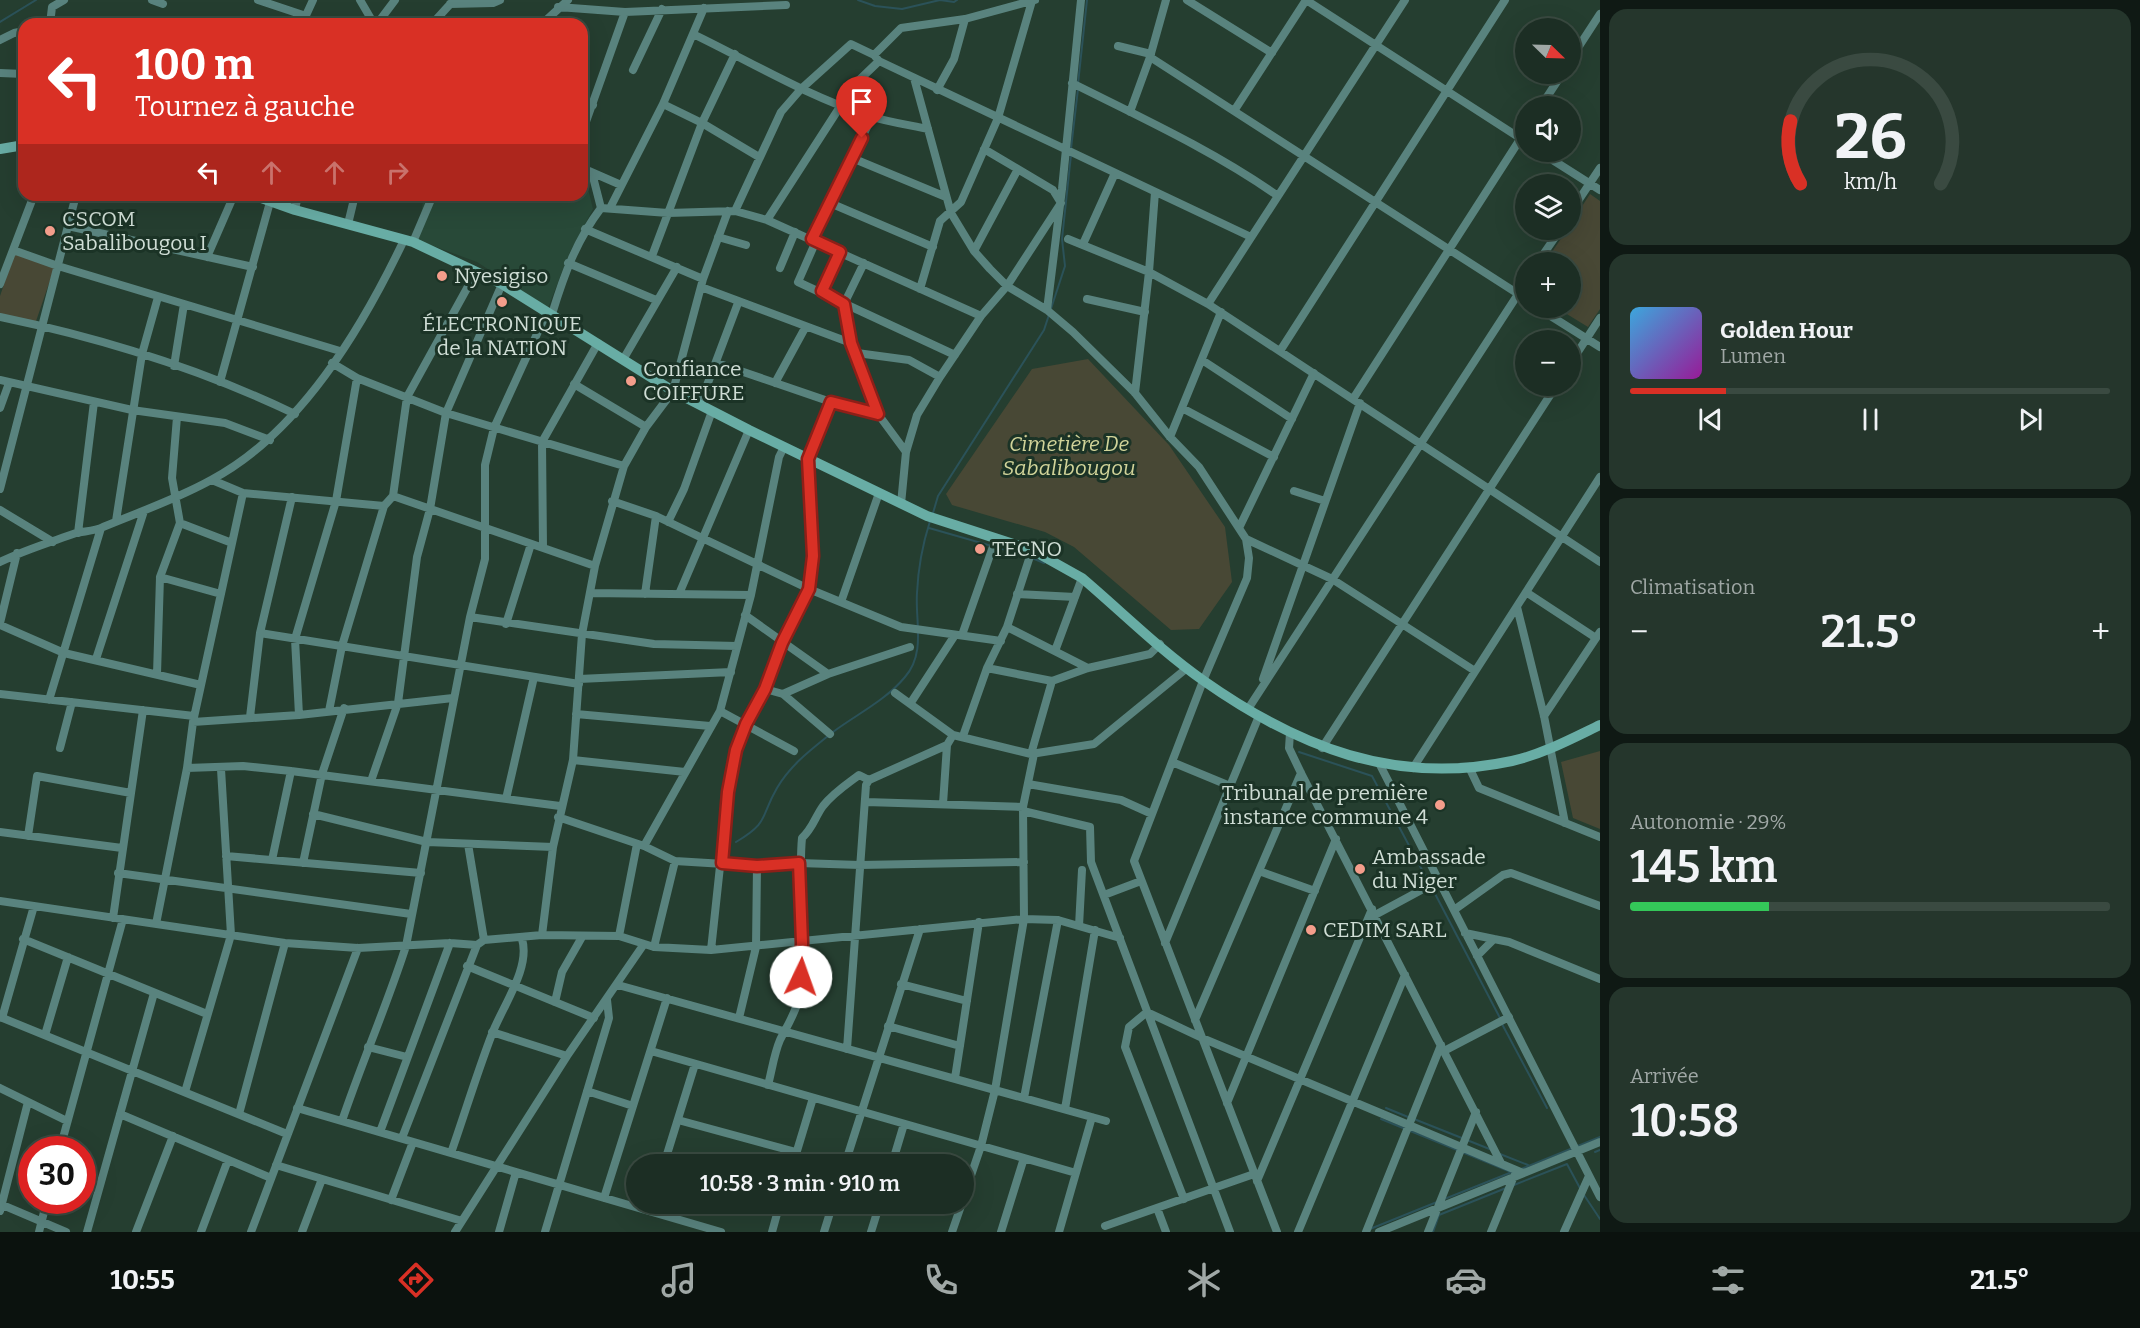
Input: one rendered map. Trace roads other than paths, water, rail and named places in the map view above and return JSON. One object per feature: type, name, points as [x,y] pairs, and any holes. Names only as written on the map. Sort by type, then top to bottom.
[{"type":"main road","points":[[0,149],[18,146]]},
{"type":"main road","points":[[270,202],[408,241],[476,272],[502,284],[624,358],[673,391],[749,430],[930,517],[1032,550],[1082,578],[1203,681],[1258,716],[1322,748],[1380,763],[1413,768],[1469,767],[1512,761],[1550,749],[1600,725]]},
{"type":"street","points":[[51,18],[52,7],[64,0]]},
{"type":"street","points":[[152,0],[164,4]]},
{"type":"street","points":[[258,0],[299,18]]},
{"type":"street","points":[[305,18],[314,0]]},
{"type":"street","points":[[360,0],[371,18]]},
{"type":"street","points":[[380,18],[395,0]]},
{"type":"street","points":[[437,18],[452,2],[493,3],[500,0]]},
{"type":"street","points":[[548,18],[568,0]]},
{"type":"street","points":[[1047,310],[1061,203],[1064,149],[1081,0]]},
{"type":"street","points":[[1130,112],[1151,56],[1166,0]]},
{"type":"street","points":[[1187,0],[1272,53]]},
{"type":"street","points":[[1234,111],[1306,0],[1515,135]]},
{"type":"street","points":[[1208,304],[1405,0]]},
{"type":"street","points":[[1280,351],[1505,0]]},
{"type":"street","points":[[767,220],[843,107],[854,85],[901,28],[965,19],[1035,1]]},
{"type":"street","points":[[920,288],[940,221],[961,202],[998,118],[1035,1]]},
{"type":"street","points":[[558,7],[625,12],[786,5]]},
{"type":"street","points":[[610,208],[663,104],[704,8]]},
{"type":"street","points":[[633,70],[662,9]]},
{"type":"street","points":[[588,118],[625,12]]},
{"type":"street","points":[[1581,43],[1600,14]]},
{"type":"street","points":[[937,90],[954,59],[965,19]]},
{"type":"street","points":[[0,40],[18,32]]},
{"type":"street","points":[[693,34],[801,89],[843,107],[872,117],[928,129]]},
{"type":"street","points":[[542,935],[558,817],[573,760],[582,634],[595,566],[612,501],[624,466],[646,427],[673,391],[702,283],[718,237],[781,112],[801,89],[851,44],[937,90],[1251,237]]},
{"type":"street","points":[[1118,46],[1151,56],[1515,292]]},
{"type":"street","points":[[652,256],[702,123],[735,54]]},
{"type":"street","points":[[0,73],[18,74]]},
{"type":"street","points":[[915,78],[951,213],[974,251],[1008,286],[1047,310],[1135,393],[1170,437],[1199,467],[1245,539],[1249,558],[1247,578],[1203,681],[1134,861],[1277,1232]]},
{"type":"street","points":[[1072,83],[1250,177],[1278,196]]},
{"type":"street","points":[[588,103],[593,105]]},
{"type":"street","points":[[663,104],[702,123],[759,157]]},
{"type":"street","points":[[872,117],[830,203],[798,282],[822,291],[844,304],[955,355]]},
{"type":"street","points":[[984,149],[1053,190],[1061,203]]},
{"type":"street","points":[[1258,693],[1325,501],[1356,401],[1449,250],[1515,152]]},
{"type":"street","points":[[852,158],[946,196]]},
{"type":"street","points":[[1556,162],[1600,190]]},
{"type":"street","points":[[1581,197],[1600,168]]},
{"type":"street","points":[[974,251],[1018,169]]},
{"type":"street","points":[[588,171],[621,185]]},
{"type":"street","points":[[592,173],[601,208]]},
{"type":"street","points":[[1083,244],[1115,173]]},
{"type":"street","points":[[1135,393],[1149,272],[1155,192]]},
{"type":"street","points":[[0,284],[32,201]]},
{"type":"street","points":[[0,489],[74,201]]},
{"type":"street","points":[[207,257],[231,201]]},
{"type":"street","points":[[295,210],[297,201]]},
{"type":"street","points":[[348,224],[354,201]]},
{"type":"street","points":[[0,562],[17,553],[100,528],[144,511],[212,480],[270,440],[295,414],[332,363],[381,287],[430,201]]},
{"type":"street","points":[[220,382],[239,321],[270,202]]},
{"type":"street","points":[[830,203],[933,247]]},
{"type":"street","points":[[901,504],[906,452],[917,415],[981,316],[1008,286],[1061,203]]},
{"type":"street","points":[[601,208],[668,213],[732,211],[767,220],[981,316]]},
{"type":"street","points":[[342,1121],[406,946],[453,698],[485,559],[485,465],[494,428],[549,313],[568,263],[585,229],[601,208]]},
{"type":"street","points":[[68,226],[253,267]]},
{"type":"street","points":[[585,229],[677,267],[738,303],[851,343]]},
{"type":"street","points":[[780,268],[795,232]]},
{"type":"street","points":[[718,237],[746,245]]},
{"type":"street","points":[[1068,239],[1149,272],[1208,304],[1600,562]]},
{"type":"street","points":[[13,250],[158,297],[340,351]]},
{"type":"street","points":[[822,291],[840,252]]},
{"type":"street","points":[[568,263],[656,300]]},
{"type":"street","points":[[864,263],[844,304],[851,343],[857,353],[878,414],[906,452]]},
{"type":"street","points":[[624,358],[677,267]]},
{"type":"street","points":[[329,711],[342,646],[384,506],[393,496],[407,397],[476,272]]},
{"type":"street","points":[[371,781],[398,703],[402,656],[417,557],[430,509],[446,413],[502,284]]},
{"type":"street","points":[[116,521],[142,354],[158,297]]},
{"type":"street","points":[[1087,299],[1145,312]]},
{"type":"street","points":[[1248,709],[1515,299]]},
{"type":"street","points":[[700,404],[738,303]]},
{"type":"street","points":[[174,366],[184,304]]},
{"type":"street","points":[[1170,437],[1221,312]]},
{"type":"street","points":[[0,318],[41,326],[142,354],[251,393],[295,414]]},
{"type":"street","points":[[1554,318],[1600,347]]},
{"type":"street","points":[[1581,348],[1600,318]]},
{"type":"street","points":[[775,383],[805,328]]},
{"type":"street","points":[[543,547],[542,442],[598,343]]},
{"type":"street","points":[[857,353],[909,360],[940,377]]},
{"type":"street","points":[[1202,360],[1292,419]]},
{"type":"street","points":[[332,363],[357,378],[446,413],[624,466]]},
{"type":"street","points":[[717,363],[831,402],[878,414]]},
{"type":"street","points":[[1239,528],[1314,373]]},
{"type":"street","points":[[299,715],[295,639],[336,501],[357,378]]},
{"type":"street","points":[[0,380],[132,411],[225,423],[270,440]]},
{"type":"street","points":[[0,408],[9,383]]},
{"type":"street","points":[[574,384],[646,427]]},
{"type":"street","points":[[1322,748],[1549,396]]},
{"type":"street","points":[[78,533],[94,402]]},
{"type":"street","points":[[711,950],[728,792],[736,750],[746,724],[765,689],[782,643],[809,589],[813,556],[808,459],[831,402]]},
{"type":"street","points":[[1182,408],[1274,457]]},
{"type":"street","points":[[668,522],[684,489],[712,411]]},
{"type":"street","points":[[157,674],[156,633],[160,577],[180,523],[172,478],[177,417]]},
{"type":"street","points":[[679,594],[749,430]]},
{"type":"street","points":[[619,936],[640,845],[720,711],[751,595],[779,457],[784,447]]},
{"type":"street","points":[[1413,768],[1600,477]]},
{"type":"street","points":[[212,480],[243,493],[384,506]]},
{"type":"street","points":[[1294,491],[1325,501]]},
{"type":"street","points":[[156,924],[187,768],[194,719],[243,493]]},
{"type":"street","points":[[841,602],[879,493]]},
{"type":"street","points":[[393,496],[595,566]]},
{"type":"street","points":[[250,717],[260,633],[292,497]]},
{"type":"street","points":[[612,501],[656,516],[757,562],[809,589],[901,627],[1001,641]]},
{"type":"street","points":[[0,510],[53,542]]},
{"type":"street","points":[[96,659],[144,511]]},
{"type":"street","points":[[645,594],[656,516]]},
{"type":"street","points":[[180,523],[232,543]]},
{"type":"street","points":[[49,700],[100,528]]},
{"type":"street","points":[[910,704],[959,635],[996,538]]},
{"type":"street","points":[[1245,539],[1332,579],[1475,671]]},
{"type":"street","points":[[506,624],[531,544]]},
{"type":"street","points":[[963,736],[987,668],[1007,627],[1032,550]]},
{"type":"street","points":[[17,553],[0,624],[64,653],[201,685]]},
{"type":"street","points":[[160,577],[221,594]]},
{"type":"street","points":[[1055,651],[1082,578]]},
{"type":"street","points":[[1526,592],[1598,635],[1544,716]]},
{"type":"street","points":[[590,593],[751,595]]},
{"type":"street","points":[[1017,594],[1075,597]]},
{"type":"street","points":[[1517,607],[1544,716],[1565,823]]},
{"type":"street","points":[[745,615],[828,674]]},
{"type":"street","points":[[470,617],[654,644],[737,646]]},
{"type":"street","points":[[1007,627],[1088,668]]},
{"type":"street","points":[[260,633],[534,677],[579,681],[730,672]]},
{"type":"street","points":[[987,668],[1052,681],[1088,668],[1150,654],[1160,644]]},
{"type":"street","points":[[783,694],[828,674],[910,647]]},
{"type":"street","points":[[895,693],[953,735],[1032,754],[1094,744],[1187,668]]},
{"type":"street","points":[[506,799],[534,677]]},
{"type":"street","points":[[974,1166],[995,1090],[1024,919],[1023,809],[1032,754],[1052,681]]},
{"type":"street","points":[[765,689],[783,694],[830,734]]},
{"type":"street","points":[[0,694],[143,710],[194,719],[299,715],[344,708],[453,698]]},
{"type":"street","points":[[60,748],[72,702]]},
{"type":"street","points":[[303,863],[322,774],[344,708]]},
{"type":"street","points":[[113,918],[143,710]]},
{"type":"street","points":[[720,711],[795,751]]},
{"type":"street","points":[[576,714],[710,726]]},
{"type":"street","points":[[1165,943],[1258,716]]},
{"type":"street","points":[[1290,733],[1289,748],[1301,773],[1502,1164]]},
{"type":"street","points":[[943,804],[947,745],[953,735]]},
{"type":"street","points":[[847,1049],[866,785],[869,780],[947,745]]},
{"type":"street","points":[[573,760],[685,772]]},
{"type":"street","points":[[1172,762],[1230,786]]},
{"type":"street","points":[[1380,763],[1600,1197]]},
{"type":"street","points":[[187,768],[221,769],[243,766],[322,774],[560,806]]},
{"type":"street","points":[[1469,767],[1479,788],[1600,837]]},
{"type":"street","points":[[185,1092],[231,935],[221,769]]},
{"type":"street","points":[[272,860],[291,771]]},
{"type":"street","points":[[1195,1020],[1301,773]]},
{"type":"street","points":[[768,1085],[781,1039],[787,1032],[800,994],[802,943],[799,863],[802,838],[810,831],[820,809],[832,796],[859,774],[869,780]]},
{"type":"street","points":[[28,836],[37,776],[131,793]]},
{"type":"street","points":[[1028,784],[1121,800],[1152,814]]},
{"type":"street","points":[[866,802],[1023,809],[1090,827],[1091,862],[1230,1232]]},
{"type":"street","points":[[313,814],[427,842],[553,847]]},
{"type":"street","points":[[558,817],[640,845],[675,861],[757,866],[799,863],[860,865],[1024,862]]},
{"type":"street","points":[[0,832],[122,848]]},
{"type":"street","points":[[1227,1103],[1336,839]]},
{"type":"street","points":[[402,1138],[467,966],[481,942],[468,844]]},
{"type":"street","points":[[226,856],[421,873]]},
{"type":"street","points":[[654,947],[675,861]]},
{"type":"street","points":[[739,1018],[756,947],[757,866]]},
{"type":"street","points":[[1079,926],[1082,870]]},
{"type":"street","points":[[1259,871],[1315,891]]},
{"type":"street","points":[[118,873],[411,914]]},
{"type":"street","points":[[1454,910],[1503,875],[1511,873],[1600,906]]},
{"type":"street","points":[[1104,895],[1141,881]]},
{"type":"street","points":[[1105,1226],[1256,1177],[1302,1079],[1373,912],[1438,881]]},
{"type":"street","points":[[0,901],[231,935],[358,948],[481,942],[542,935],[582,938],[619,936],[654,947],[711,950],[802,943],[979,922],[1024,919],[1058,920],[1120,938]]},
{"type":"street","points":[[34,906],[1,1017],[287,1134]]},
{"type":"street","points":[[63,1136],[123,919]]},
{"type":"street","points":[[1024,1098],[1058,920]]},
{"type":"street","points":[[955,1078],[979,922]]},
{"type":"street","points":[[848,1154],[920,929]]},
{"type":"street","points":[[1065,1109],[1095,930]]},
{"type":"street","points":[[1466,933],[1509,942],[1600,979]]},
{"type":"street","points":[[555,1002],[562,972],[582,938]]},
{"type":"street","points":[[23,939],[207,1014]]},
{"type":"street","points":[[451,1153],[492,1032],[515,986],[525,946],[522,939]]},
{"type":"street","points":[[1477,956],[1494,939]]},
{"type":"street","points":[[239,1114],[285,942]]},
{"type":"street","points":[[380,1132],[450,943]]},
{"type":"street","points":[[455,1232],[567,1056],[618,985],[644,944]]},
{"type":"street","points":[[251,1232],[358,948]]},
{"type":"street","points":[[45,1035],[68,957]]},
{"type":"street","points":[[467,966],[594,1018]]},
{"type":"street","points":[[1298,1232],[1355,1101],[1405,975]]},
{"type":"street","points":[[901,984],[967,1001]]},
{"type":"street","points":[[618,985],[1106,1121]]},
{"type":"street","points":[[87,1232],[154,993]]},
{"type":"street","points":[[604,1198],[667,998]]},
{"type":"street","points":[[545,1232],[609,1018],[607,1000]]},
{"type":"street","points":[[1147,1011],[1202,1038],[1523,1173]]},
{"type":"street","points":[[1147,1011],[1129,1026],[1125,1047],[1184,1199]]},
{"type":"street","points":[[1366,1232],[1442,1048],[1509,1017]]},
{"type":"street","points":[[888,1026],[960,1046]]},
{"type":"street","points":[[492,1032],[567,1056]]},
{"type":"street","points":[[368,1047],[407,1057]]},
{"type":"street","points":[[651,1051],[1076,1173]]},
{"type":"street","points":[[667,1154],[696,1064]]},
{"type":"street","points":[[0,1088],[67,1121]]},
{"type":"street","points":[[587,1091],[633,1106]]},
{"type":"street","points":[[678,1120],[796,1152],[813,1098]]},
{"type":"street","points":[[28,1102],[0,1206],[66,1232]]},
{"type":"street","points":[[297,1107],[559,1185],[626,1202]]},
{"type":"street","points":[[1428,1232],[1476,1112]]},
{"type":"street","points":[[120,1114],[271,1178]]},
{"type":"street","points":[[1059,1232],[1092,1117]]},
{"type":"street","points":[[895,1154],[904,1124]]},
{"type":"street","points":[[136,1232],[173,1136]]},
{"type":"street","points":[[391,1200],[413,1142]]},
{"type":"street","points":[[1379,1232],[1600,1142]]},
{"type":"street","points":[[1001,1232],[1024,1158]]},
{"type":"street","points":[[201,1232],[228,1160]]},
{"type":"street","points":[[276,1165],[462,1221]]},
{"type":"street","points":[[499,1232],[516,1172]]},
{"type":"street","points":[[1491,1232],[1514,1176]]},
{"type":"street","points":[[1564,1232],[1589,1176]]},
{"type":"street","points":[[303,1232],[322,1179]]},
{"type":"street","points":[[1156,1208],[1166,1232]]},
{"type":"street","points":[[39,1232],[44,1214]]},
{"type":"street","points":[[666,1214],[700,1229],[721,1232]]},
{"type":"street","points":[[772,1232],[777,1214]]},
{"type":"street","points":[[824,1232],[830,1214]]},
{"type":"street","points":[[871,1232],[877,1214]]},
{"type":"street","points":[[952,1232],[958,1214]]},
{"type":"waterway","points":[[0,22],[36,0]]},
{"type":"waterway","points":[[858,0],[875,6],[902,9],[940,0],[954,2],[957,0]]},
{"type":"waterway","points":[[1078,84],[1087,0]]},
{"type":"waterway","points":[[1071,149],[1078,89]]},
{"type":"waterway","points":[[933,513],[938,496],[1044,330],[1065,266],[1062,239],[1071,155]]},
{"type":"waterway","points":[[833,732],[889,693],[911,668],[918,636],[918,575],[930,521]]},
{"type":"waterway","points":[[929,528],[1027,556]]},
{"type":"waterway","points":[[1032,558],[1044,563]]},
{"type":"waterway","points":[[736,842],[759,824],[777,788],[794,766],[828,736]]},
{"type":"waterway","points":[[1299,752],[1372,776],[1429,883]]},
{"type":"waterway","points":[[1432,888],[1500,1018]]},
{"type":"waterway","points":[[1502,1024],[1547,1108]]},
{"type":"waterway","points":[[1386,1108],[1408,1117]]},
{"type":"waterway","points":[[1381,1119],[1511,1172]]},
{"type":"waterway","points":[[1414,1119],[1492,1150]]},
{"type":"waterway","points":[[1521,1169],[1600,1137]]},
{"type":"waterway","points":[[1595,1152],[1600,1150]]},
{"type":"waterway","points":[[1500,1154],[1528,1165]]},
{"type":"waterway","points":[[1514,1185],[1567,1164],[1581,1190]]},
{"type":"waterway","points":[[1442,1200],[1512,1172]]},
{"type":"waterway","points":[[1433,1232],[1439,1215],[1506,1188]]},
{"type":"waterway","points":[[1584,1195],[1600,1219]]},
{"type":"waterway","points":[[1370,1229],[1437,1202]]},
{"type":"place","name":"CSCOM Sabalibougou I","points":[[50,231]]},
{"type":"place","name":"Nyesigiso","points":[[442,276]]},
{"type":"place","name":"ÉLECTRONIQUE de la NATION","points":[[502,302]]},
{"type":"place","name":"Confiance COIFFURE","points":[[631,381]]},
{"type":"place","name":"TECNO","points":[[980,549]]},
{"type":"place","name":"Tribunal de première instance commune 4","points":[[1440,805]]},
{"type":"place","name":"Ambassade du Niger","points":[[1360,869]]},
{"type":"place","name":"CEDIM SARL","points":[[1311,930]]},
{"type":"park label","name":"Cimetière De Sabalibougou","points":[[1069,456]]}]
